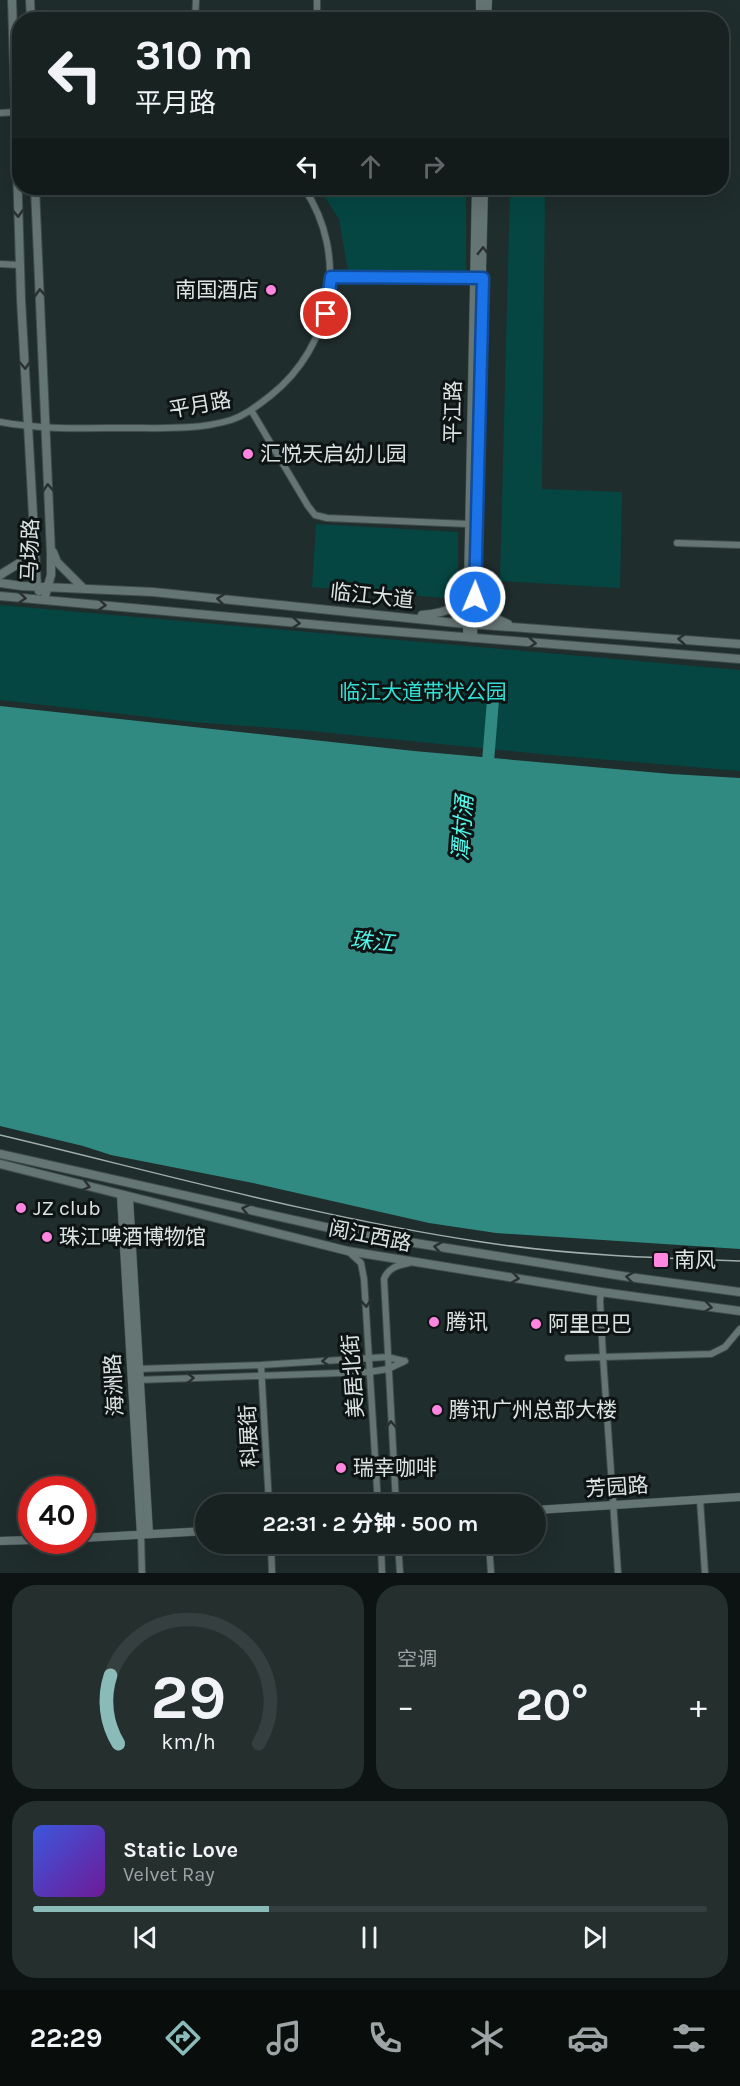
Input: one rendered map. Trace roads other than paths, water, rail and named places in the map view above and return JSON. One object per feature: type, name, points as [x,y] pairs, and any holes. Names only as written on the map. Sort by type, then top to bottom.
[{"type":"main road","name":"马场路","points":[[19,195],[20,265],[37,587],[44,600]]},
{"type":"main road","name":"马场路","points":[[35,195],[51,546],[49,587],[44,600]]},
{"type":"main road","points":[[0,575],[21,562],[35,544],[42,552],[51,546],[57,562],[84,589]]},
{"type":"main road","points":[[402,617],[444,612],[453,607],[472,581]]},
{"type":"main road","points":[[472,581],[482,610],[514,627]]},
{"type":"main road","name":"临江大道","points":[[0,583],[37,587],[153,592],[471,624],[740,644]]},
{"type":"main road","points":[[153,592],[146,600],[147,606],[155,610]]},
{"type":"main road","name":"临江大道","points":[[0,596],[364,629],[740,659]]},
{"type":"main road","points":[[364,629],[372,625],[372,620],[366,613]]},
{"type":"main road","name":"阅江西路","points":[[0,1154],[352,1233],[629,1277],[740,1292]]},
{"type":"main road","name":"阅江西路","points":[[0,1164],[348,1251],[601,1292],[740,1311]]},
{"type":"street","name":"平月路","points":[[0,422],[28,427],[185,428],[231,420],[251,410],[284,385],[312,348],[326,314],[331,277],[329,253],[320,221],[307,195]]},
{"type":"street","name":"平江路","points":[[470,637],[478,278],[476,195]]},
{"type":"street","name":"平江路","points":[[472,581],[468,524],[484,195]]},
{"type":"street","points":[[0,264],[20,265]]},
{"type":"street","points":[[331,277],[478,278]]},
{"type":"street","points":[[251,410],[315,515],[327,518],[468,524]]},
{"type":"street","points":[[676,543],[740,545]]},
{"type":"street","name":"海洲路","points":[[125,1197],[145,1534],[142,1573]]},
{"type":"street","name":"美居北街","points":[[348,1251],[361,1263],[363,1269],[377,1494]]},
{"type":"street","name":"美居北街","points":[[395,1494],[384,1279],[392,1268],[411,1262]]},
{"type":"street","points":[[601,1292],[603,1357],[618,1573]]},
{"type":"street","points":[[568,1358],[711,1354],[725,1347],[740,1329]]},
{"type":"street","points":[[135,1369],[261,1365],[387,1357],[405,1361],[388,1369],[369,1372],[135,1380]]},
{"type":"street","name":"科展街","points":[[261,1365],[268,1494]]},
{"type":"street","name":"芳园路","points":[[546,1509],[740,1497]]},
{"type":"street","points":[[700,1500],[705,1573]]},
{"type":"street","points":[[96,1537],[195,1532]]},
{"type":"street","points":[[0,1541],[18,1540]]},
{"type":"street","points":[[271,1554],[272,1573]]},
{"type":"street","points":[[381,1554],[382,1573]]},
{"type":"street","points":[[399,1554],[400,1573]]},
{"type":"street","points":[[490,1554],[491,1573]]},
{"type":"water","name":"珠江","points":[[0,706],[414,751],[740,778],[740,1249],[496,1233],[429,1223],[253,1183],[111,1155],[0,1126]]},
{"type":"waterway","name":"潭村涌","points":[[487,774],[494,688]]},
{"type":"tram line","points":[[0,1135],[300,1208],[421,1232],[546,1250],[740,1261]]},
{"type":"place","name":"南国酒店","points":[[271,290]]},
{"type":"place","name":"汇悦天启幼儿园","points":[[248,454]]},
{"type":"place","name":"JZ club","points":[[21,1208]]},
{"type":"place","name":"珠江啤酒博物馆","points":[[47,1237]]},
{"type":"place","name":"南风","points":[[661,1260]]},
{"type":"place","name":"腾讯","points":[[434,1322]]},
{"type":"place","name":"阿里巴巴","points":[[536,1324]]},
{"type":"place","name":"腾讯广州总部大楼","points":[[437,1410]]},
{"type":"place","name":"瑞幸咖啡","points":[[341,1468]]},
{"type":"park label","name":"临江大道带状公园","points":[[423,692]]}]
